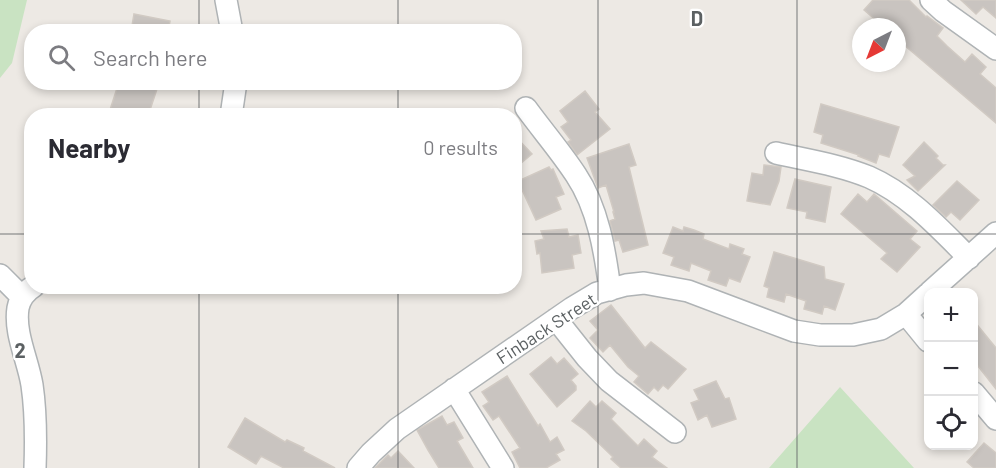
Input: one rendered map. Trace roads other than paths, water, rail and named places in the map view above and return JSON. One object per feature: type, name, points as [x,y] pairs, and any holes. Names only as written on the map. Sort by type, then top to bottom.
[{"type":"street","points":[[226,0],[230,24]]},
{"type":"street","points":[[931,0],[996,49]]},
{"type":"street","points":[[232,108],[235,90]]},
{"type":"street","points":[[526,108],[577,176],[591,203],[599,229],[610,290]]},
{"type":"street","points":[[776,153],[844,168],[871,178],[903,197],[933,222],[969,258]]},
{"type":"street","name":"Finback Street","points":[[935,288],[996,233]]},
{"type":"street","points":[[0,274],[24,289]]},
{"type":"street","name":"Finback Street","points":[[358,468],[370,453],[397,429],[597,293],[644,283],[669,287],[688,291],[794,331],[820,335],[853,335],[881,329],[906,314],[924,298]]},
{"type":"street","points":[[26,294],[18,305],[18,324],[32,384],[36,437],[34,468]]},
{"type":"street","points":[[906,314],[924,336]]},
{"type":"street","points":[[556,319],[609,381],[675,432]]},
{"type":"street","points":[[454,389],[503,468]]},
{"type":"street","points":[[977,396],[996,419]]}]
